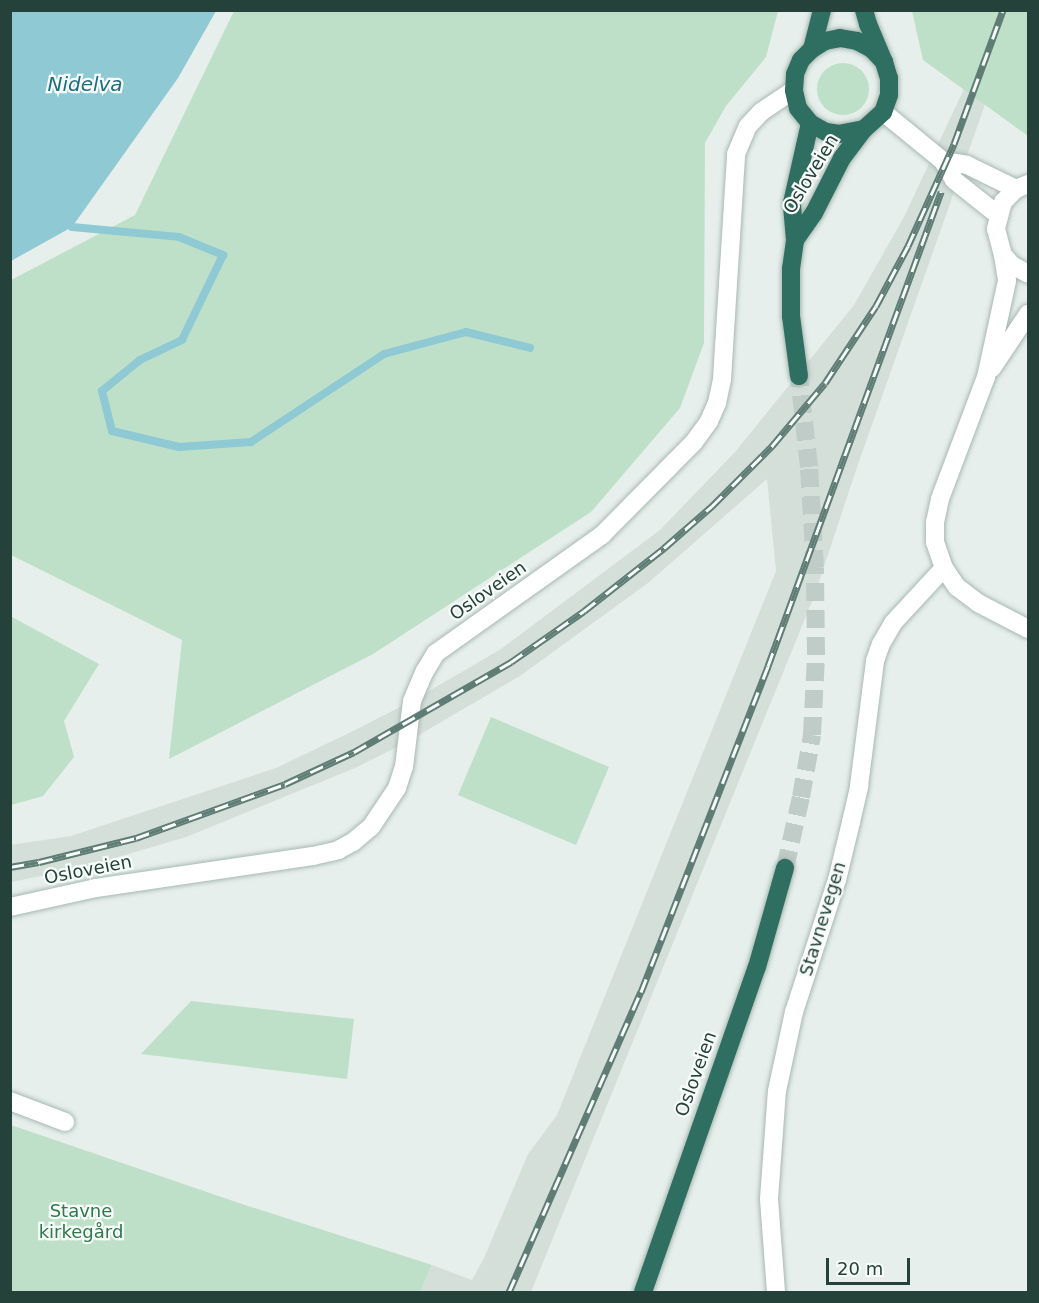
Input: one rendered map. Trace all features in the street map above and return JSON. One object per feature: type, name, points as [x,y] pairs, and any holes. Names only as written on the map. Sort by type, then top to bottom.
[{"type":"highway","points":[[812,49],[822,10]]},
{"type":"highway","points":[[864,10],[884,62],[890,78],[889,95],[883,112],[864,129],[839,134],[826,132],[810,123],[798,108],[794,90],[795,74],[801,60],[825,41],[840,38],[857,41],[872,49],[884,62]]},
{"type":"highway","name":"Osloveien","points":[[799,376],[791,316],[791,269],[795,240],[792,203],[810,123]]},
{"type":"highway","name":"Osloveien","points":[[795,240],[814,213],[842,158],[864,129]]},
{"type":"highway","name":"Osloveien","points":[[643,1293],[756,967],[785,868]]},
{"type":"street","name":"Osloveien","points":[[10,907],[96,888],[313,856],[338,850],[354,842],[371,827],[397,788],[404,767],[412,701],[436,653],[602,535],[694,442],[709,421],[717,403],[722,379],[736,154],[748,126],[761,112],[794,90]]},
{"type":"street","points":[[883,112],[943,161],[954,180],[998,215]]},
{"type":"street","points":[[943,161],[967,165],[1022,187],[1004,202],[998,215],[996,229],[1007,282],[986,377],[940,499],[935,522],[935,542],[944,568],[957,588],[978,603],[1029,629]]},
{"type":"street","points":[[1003,255],[1012,265],[1029,274]]},
{"type":"street","points":[[986,377],[1029,314]]},
{"type":"street","name":"Stavnevegen","points":[[776,1293],[769,1199],[777,1091],[794,1012],[837,879],[852,822],[860,786],[875,661],[881,644],[894,623],[944,568]]},
{"type":"street","points":[[10,1101],[65,1122]]},
{"type":"shaded area","points":[[989,11],[1018,11],[855,473],[815,594],[531,1292],[420,1292],[432,1265],[472,1280],[484,1258],[528,1154],[557,1115],[776,571],[767,479],[648,583],[520,676],[407,742],[355,768],[186,837],[78,869],[11,882],[10,845],[71,836],[276,768],[349,733],[412,701],[501,649],[660,530],[736,451],[854,305],[904,217],[962,93]]},
{"type":"green space","points":[[234,11],[778,11],[766,57],[726,106],[705,143],[704,343],[680,408],[591,512],[373,654],[169,759],[182,640],[11,555],[11,280],[135,215]]},
{"type":"green space","points":[[912,11],[1028,11],[1028,136],[923,60]]},
{"type":"green space","points":[[843,63],[853,65],[861,71],[867,79],[869,89],[867,99],[861,107],[853,113],[843,115],[833,113],[825,107],[819,99],[817,89],[819,79],[825,71],[833,65]]},
{"type":"green space","points":[[12,617],[99,664],[64,721],[74,757],[43,796],[11,805]]},
{"type":"green space","points":[[491,717],[609,767],[576,845],[458,795]]},
{"type":"green space","points":[[191,1001],[354,1019],[347,1079],[141,1054]]},
{"type":"green space","name":"Stavne kirkegård","points":[[11,1125],[242,1204],[432,1265],[420,1292],[11,1292]]},
{"type":"water","name":"Nidelva","points":[[11,10],[216,11],[178,78],[72,227],[11,261]]},
{"type":"waterway","points":[[72,227],[179,237],[223,255],[182,340],[140,360],[102,391],[112,431],[179,447],[251,442],[384,354],[466,332],[530,348]]},
{"type":"tunnel","points":[[785,868],[812,735],[816,655],[815,568],[809,467],[799,376]]},
{"type":"railway","points":[[10,867],[136,838],[285,784],[354,752],[511,662],[584,611],[664,548],[712,506],[772,446],[825,383],[876,306],[908,246],[954,144],[1003,10]]},
{"type":"railway","points":[[509,1292],[641,992],[768,666],[941,192]]}]
